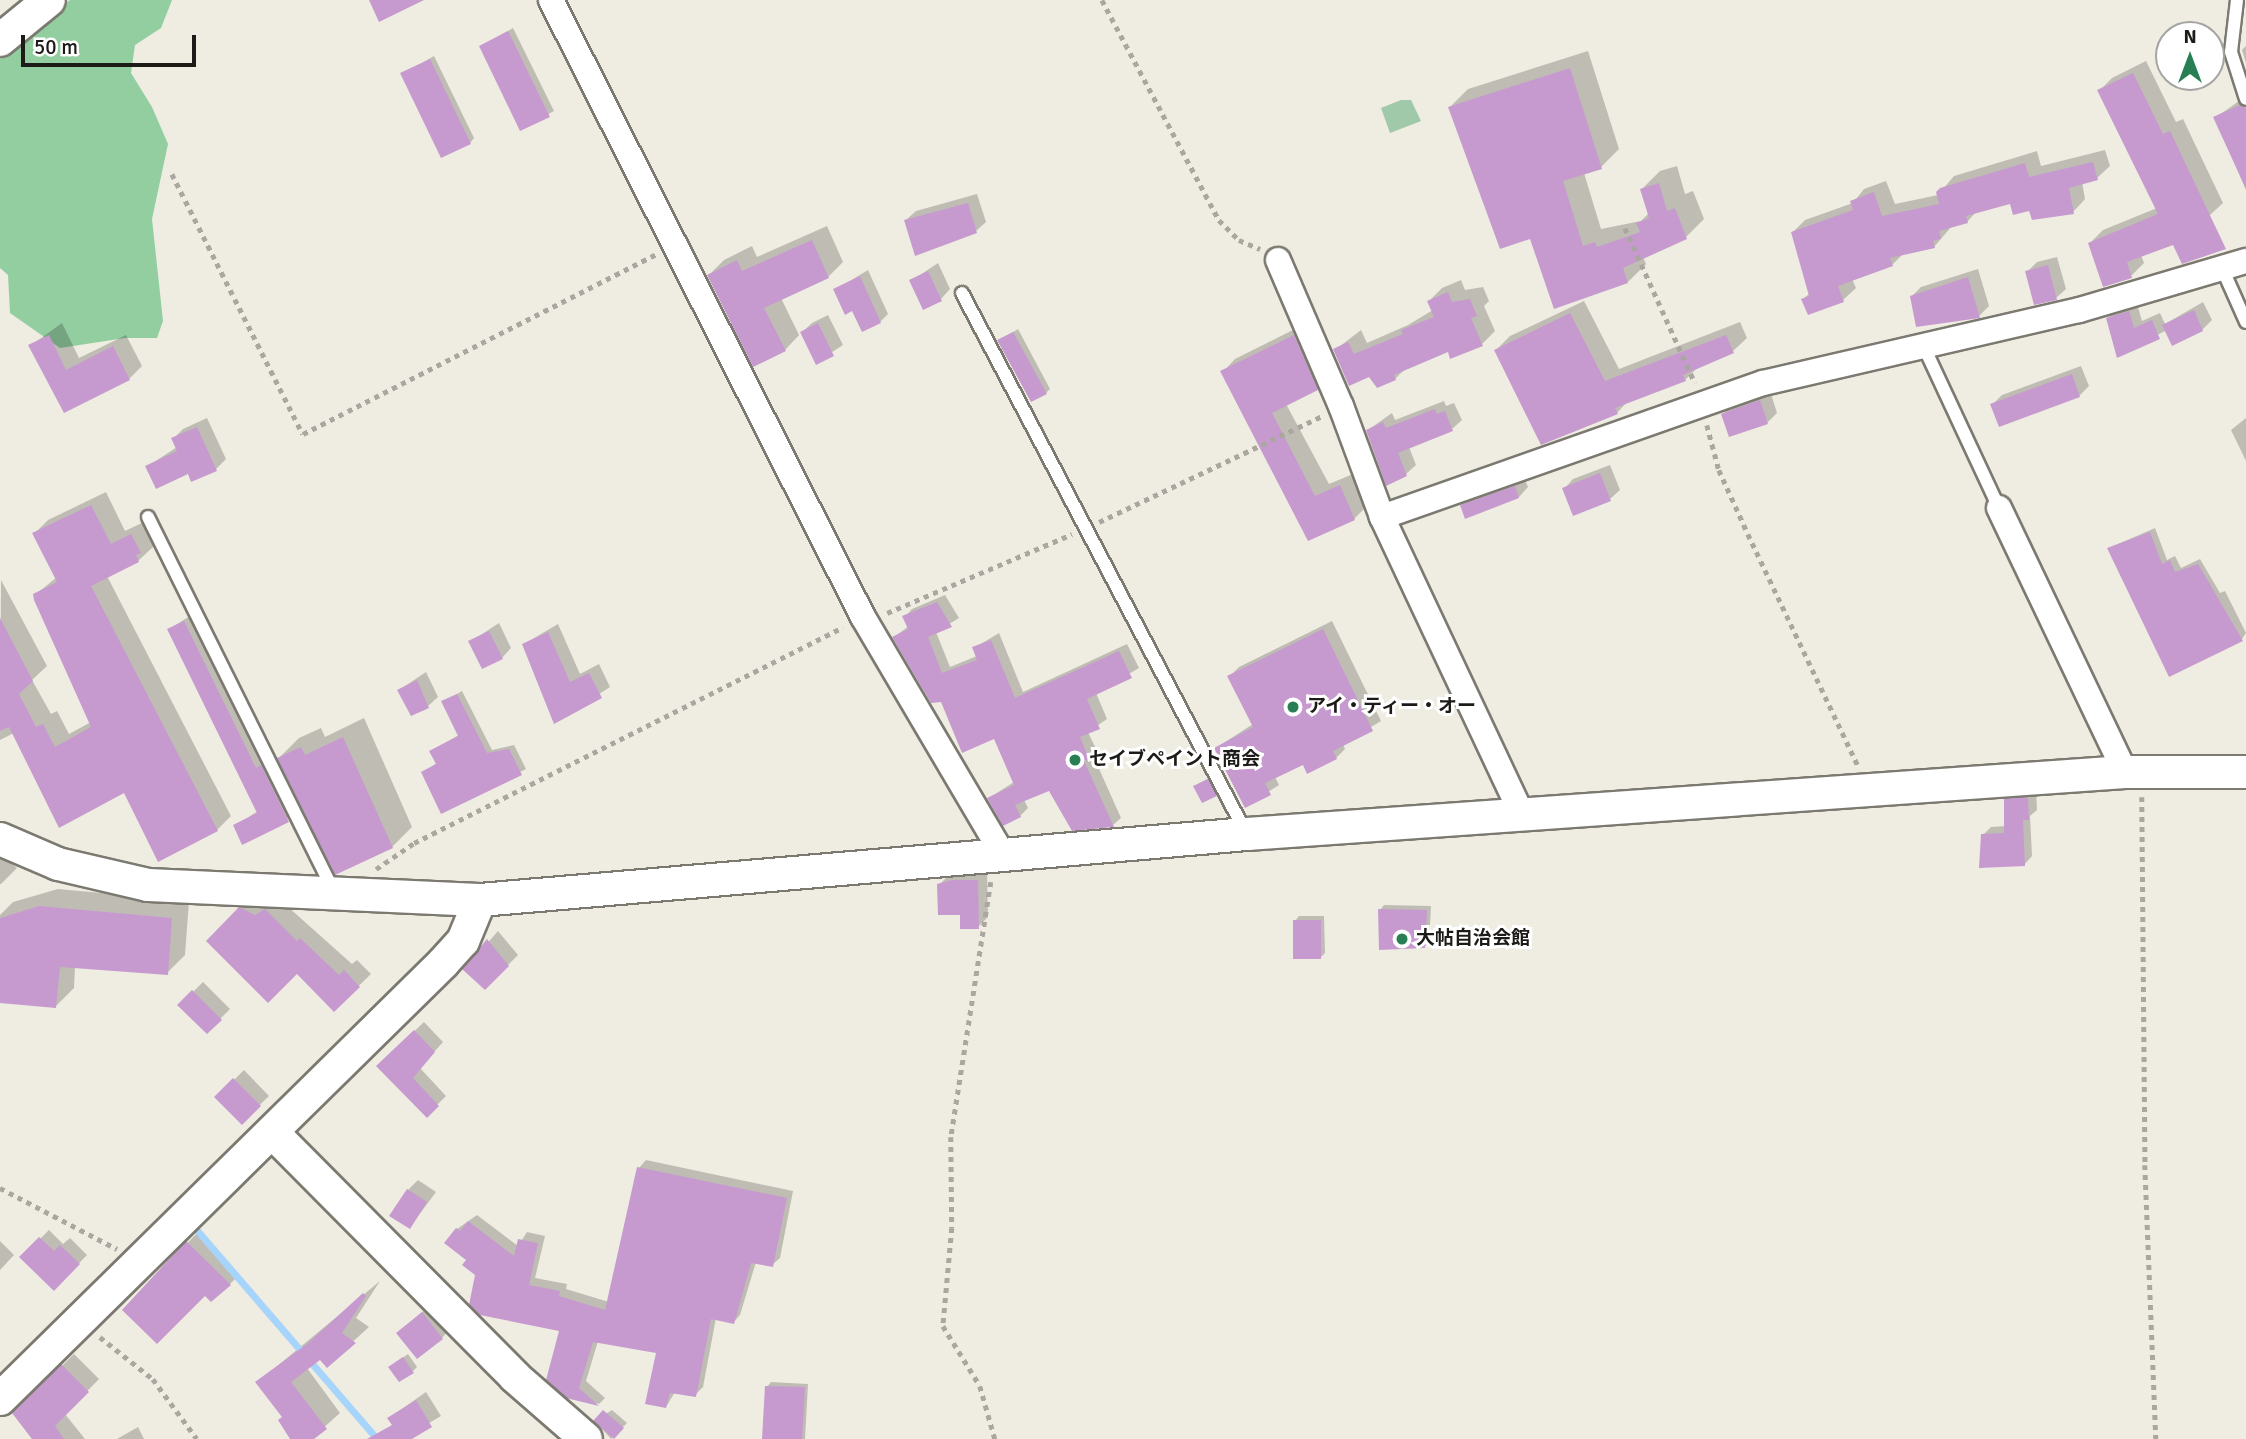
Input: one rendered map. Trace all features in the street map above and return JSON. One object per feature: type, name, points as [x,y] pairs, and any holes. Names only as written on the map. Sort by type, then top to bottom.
[{"type":"street","points":[[0,40],[49,0]]},
{"type":"street","points":[[551,0],[864,619],[1000,857]]},
{"type":"street","points":[[1278,260],[1342,406],[1382,517],[1522,816]]},
{"type":"street","points":[[1382,517],[1701,402],[1923,345],[2079,310],[2246,261]]},
{"type":"street","points":[[1999,508],[2134,772]]},
{"type":"street","points":[[0,839],[58,864],[148,886],[480,900],[1247,834],[2134,772],[2246,772]]},
{"type":"street","points":[[0,1399],[138,1259],[273,1133],[463,941],[480,900]]},
{"type":"street","points":[[273,1133],[515,1377],[586,1439]]},
{"type":"lane","points":[[2237,0],[2231,52],[2246,99]]},
{"type":"lane","points":[[2222,268],[2246,322]]},
{"type":"lane","points":[[962,293],[1247,834]]},
{"type":"lane","points":[[1923,345],[1999,508]]},
{"type":"lane","points":[[148,517],[335,895]]},
{"type":"path","points":[[1102,0],[1219,220],[1239,240],[1278,260]]},
{"type":"path","points":[[172,174],[303,434],[674,245]]},
{"type":"path","points":[[1625,228],[1692,374],[1719,470],[1870,790]]},
{"type":"path","points":[[369,873],[414,844],[864,619],[1087,528],[1342,406]]},
{"type":"path","points":[[2134,772],[2156,1439]]},
{"type":"path","points":[[995,1439],[980,1386],[943,1326],[951,1228],[951,1138],[1000,857]]},
{"type":"path","points":[[0,1188],[138,1259]]},
{"type":"path","points":[[78,1319],[153,1379],[197,1439]]},
{"type":"green space","points":[[70,0],[172,0],[161,28],[135,45],[131,73],[152,107],[168,144],[152,219],[163,321],[157,338],[125,338],[60,348],[10,313],[8,275],[0,268],[0,59]]},
{"type":"green space","points":[[1401,100],[1411,100],[1421,121],[1390,133],[1381,108]]},
{"type":"building","points":[[369,0],[424,0],[379,22]]},
{"type":"building","points":[[508,31],[550,117],[520,131],[479,46]]},
{"type":"building","points":[[430,59],[471,144],[441,158],[400,73]]},
{"type":"building","points":[[1570,68],[1602,169],[1563,181],[1583,246],[1595,242],[1597,247],[1640,232],[1636,223],[1649,218],[1640,189],[1659,183],[1667,211],[1675,208],[1687,239],[1623,268],[1628,283],[1554,309],[1530,239],[1500,249],[1448,107]]},
{"type":"building","points":[[2133,73],[2163,134],[2170,131],[2226,249],[2182,264],[2173,245],[2127,262],[2132,278],[2103,287],[2088,243],[2158,214],[2097,90]]},
{"type":"building","points":[[2240,105],[2246,108],[2246,189],[2213,117]]},
{"type":"building","points":[[2093,162],[2098,180],[2069,188],[2074,214],[2032,220],[2029,211],[2013,215],[2010,204],[1966,216],[1968,223],[1939,231],[1941,239],[1933,241],[1935,248],[1890,258],[1893,266],[1838,286],[1844,302],[1808,315],[1801,299],[1809,296],[1791,232],[1853,210],[1850,201],[1874,192],[1882,216],[1939,204],[1936,192],[1940,188],[2025,163],[2029,177]]},
{"type":"building","points":[[968,203],[977,233],[915,256],[904,220]]},
{"type":"building","points":[[812,240],[829,278],[764,308],[786,351],[753,367],[707,275],[737,260],[742,271]]},
{"type":"building","points":[[2048,265],[2057,300],[2034,305],[2025,271]]},
{"type":"building","points":[[928,271],[942,301],[923,310],[909,280]]},
{"type":"building","points":[[860,276],[881,323],[862,332],[852,311],[845,315],[833,289]]},
{"type":"building","points":[[1968,277],[1980,318],[1916,327],[1910,296]]},
{"type":"building","points":[[1448,292],[1452,302],[1470,299],[1477,316],[1471,318],[1483,346],[1450,359],[1448,352],[1394,375],[1396,380],[1377,388],[1369,377],[1349,386],[1333,349],[1348,342],[1354,354],[1403,334],[1401,330],[1434,317],[1427,301]]},
{"type":"building","points":[[2194,310],[2203,331],[2172,346],[2162,325]]},
{"type":"building","points":[[2129,311],[2134,328],[2152,320],[2160,339],[2117,358],[2106,318]]},
{"type":"building","points":[[1570,313],[1605,381],[1726,335],[1734,353],[1683,375],[1686,381],[1615,408],[1618,414],[1541,445],[1494,350]]},
{"type":"building","points":[[818,323],[834,356],[816,365],[800,332]]},
{"type":"building","points":[[1013,332],[1047,394],[1031,402],[997,340]]},
{"type":"building","points":[[49,335],[66,370],[113,346],[130,380],[64,413],[28,345]]},
{"type":"building","points":[[1294,335],[1318,390],[1272,413],[1315,496],[1340,485],[1355,520],[1308,541],[1220,371]]},
{"type":"building","points":[[2072,374],[2080,397],[1999,427],[1990,404]]},
{"type":"building","points":[[1760,400],[1768,424],[1729,437],[1721,414]]},
{"type":"building","points":[[1435,409],[1437,414],[1445,411],[1453,431],[1398,453],[1407,476],[1386,486],[1366,430],[1383,422],[1386,428]]},
{"type":"building","points":[[197,427],[217,471],[191,482],[188,474],[156,489],[145,466],[177,451],[171,438]]},
{"type":"building","points":[[1600,473],[1611,501],[1573,516],[1562,488]]},
{"type":"building","points":[[1515,486],[1519,498],[1465,519],[1460,505]]},
{"type":"building","points":[[91,505],[111,544],[131,534],[141,553],[136,555],[139,562],[91,586],[218,831],[158,862],[124,793],[59,828],[9,727],[0,731],[0,618],[33,681],[19,694],[36,727],[43,724],[55,747],[91,727],[34,600],[33,594],[57,582],[32,533]]},
{"type":"building","points":[[2150,532],[2162,564],[2170,560],[2175,572],[2198,564],[2243,641],[2169,677],[2107,548]]},
{"type":"building","points":[[937,602],[952,627],[928,637],[942,673],[977,660],[972,647],[991,640],[1015,698],[1119,651],[1132,678],[1087,699],[1100,729],[1080,737],[1089,759],[1084,761],[1114,827],[1072,831],[1049,791],[1015,805],[1021,817],[1003,826],[987,798],[1014,785],[994,739],[962,753],[941,702],[931,703],[892,637],[908,629],[902,616]]},
{"type":"building","points":[[184,621],[256,768],[261,765],[289,822],[242,845],[233,825],[257,813],[167,629]]},
{"type":"building","name":"アイ・ティー・オー","points":[[1323,629],[1373,731],[1333,751],[1337,759],[1307,774],[1303,765],[1265,783],[1271,795],[1245,808],[1214,748],[1253,727],[1227,676]]},
{"type":"building","points":[[489,631],[503,659],[482,669],[468,641]]},
{"type":"building","points":[[548,632],[570,682],[589,673],[602,698],[554,724],[522,644]]},
{"type":"building","points":[[417,680],[429,708],[411,716],[397,690]]},
{"type":"building","points":[[457,694],[487,753],[509,749],[522,775],[441,814],[421,772],[436,764],[429,751],[458,736],[441,701]]},
{"type":"building","points":[[343,737],[393,848],[335,875],[277,758],[301,747],[305,755]]},
{"type":"building","points":[[1208,779],[1217,796],[1202,803],[1193,786]]},
{"type":"building","points":[[2028,797],[2029,820],[2023,820],[2025,866],[1979,868],[1981,834],[2004,833],[2004,799]]},
{"type":"building","points":[[952,880],[978,880],[979,929],[960,929],[960,915],[938,915],[937,884]]},
{"type":"building","points":[[39,906],[172,918],[168,975],[60,967],[56,1008],[0,1003],[0,918]]},
{"type":"building","points":[[239,907],[255,915],[265,909],[297,941],[300,938],[339,975],[344,970],[360,987],[334,1012],[297,974],[268,1003],[206,941]]},
{"type":"building","name":"大帖自治会館","points":[[1378,909],[1427,910],[1425,948],[1379,950]]},
{"type":"building","points":[[1293,920],[1321,920],[1321,959],[1293,959]]},
{"type":"building","points":[[487,939],[509,966],[485,990],[462,969]]},
{"type":"building","points":[[192,990],[222,1020],[207,1034],[177,1005]]},
{"type":"building","points":[[414,1030],[435,1052],[413,1078],[439,1106],[427,1118],[376,1066]]},
{"type":"building","points":[[233,1078],[261,1106],[242,1125],[214,1097]]},
{"type":"building","points":[[637,1167],[787,1198],[773,1267],[751,1263],[734,1324],[711,1319],[696,1397],[670,1393],[666,1408],[645,1404],[656,1353],[593,1342],[579,1388],[599,1406],[566,1398],[546,1380],[559,1331],[480,1315],[469,1305],[475,1275],[462,1265],[466,1260],[444,1243],[456,1228],[460,1231],[468,1221],[514,1256],[518,1239],[538,1243],[529,1285],[560,1291],[559,1296],[605,1310]]},
{"type":"building","points":[[407,1189],[427,1202],[410,1229],[389,1216]]},
{"type":"building","points":[[39,1237],[54,1251],[60,1245],[80,1264],[54,1291],[19,1257]]},
{"type":"building","points":[[186,1241],[231,1285],[211,1302],[205,1296],[157,1344],[122,1310]]},
{"type":"building","points":[[363,1293],[366,1296],[342,1333],[356,1343],[327,1368],[320,1360],[291,1382],[327,1429],[314,1439],[290,1439],[278,1420],[282,1417],[255,1382],[307,1344]]},
{"type":"building","points":[[422,1312],[443,1339],[417,1359],[396,1333]]},
{"type":"building","points":[[403,1357],[414,1373],[399,1382],[388,1367]]},
{"type":"building","points":[[61,1364],[89,1392],[55,1426],[64,1439],[32,1439],[12,1413]]},
{"type":"building","points":[[765,1386],[805,1387],[802,1439],[762,1439]]},
{"type":"building","points":[[416,1400],[432,1427],[412,1439],[367,1439],[392,1425],[387,1418]]},
{"type":"building","points":[[603,1410],[624,1428],[614,1439],[593,1421]]},
{"type":"waterway","points":[[195,1228],[377,1439]]},
{"type":"place","name":"アイ・ティー・オー","points":[[1293,707]]},
{"type":"place","name":"セイブペイント商会","points":[[1075,760]]},
{"type":"place","name":"大帖自治会館","points":[[1402,939]]}]
